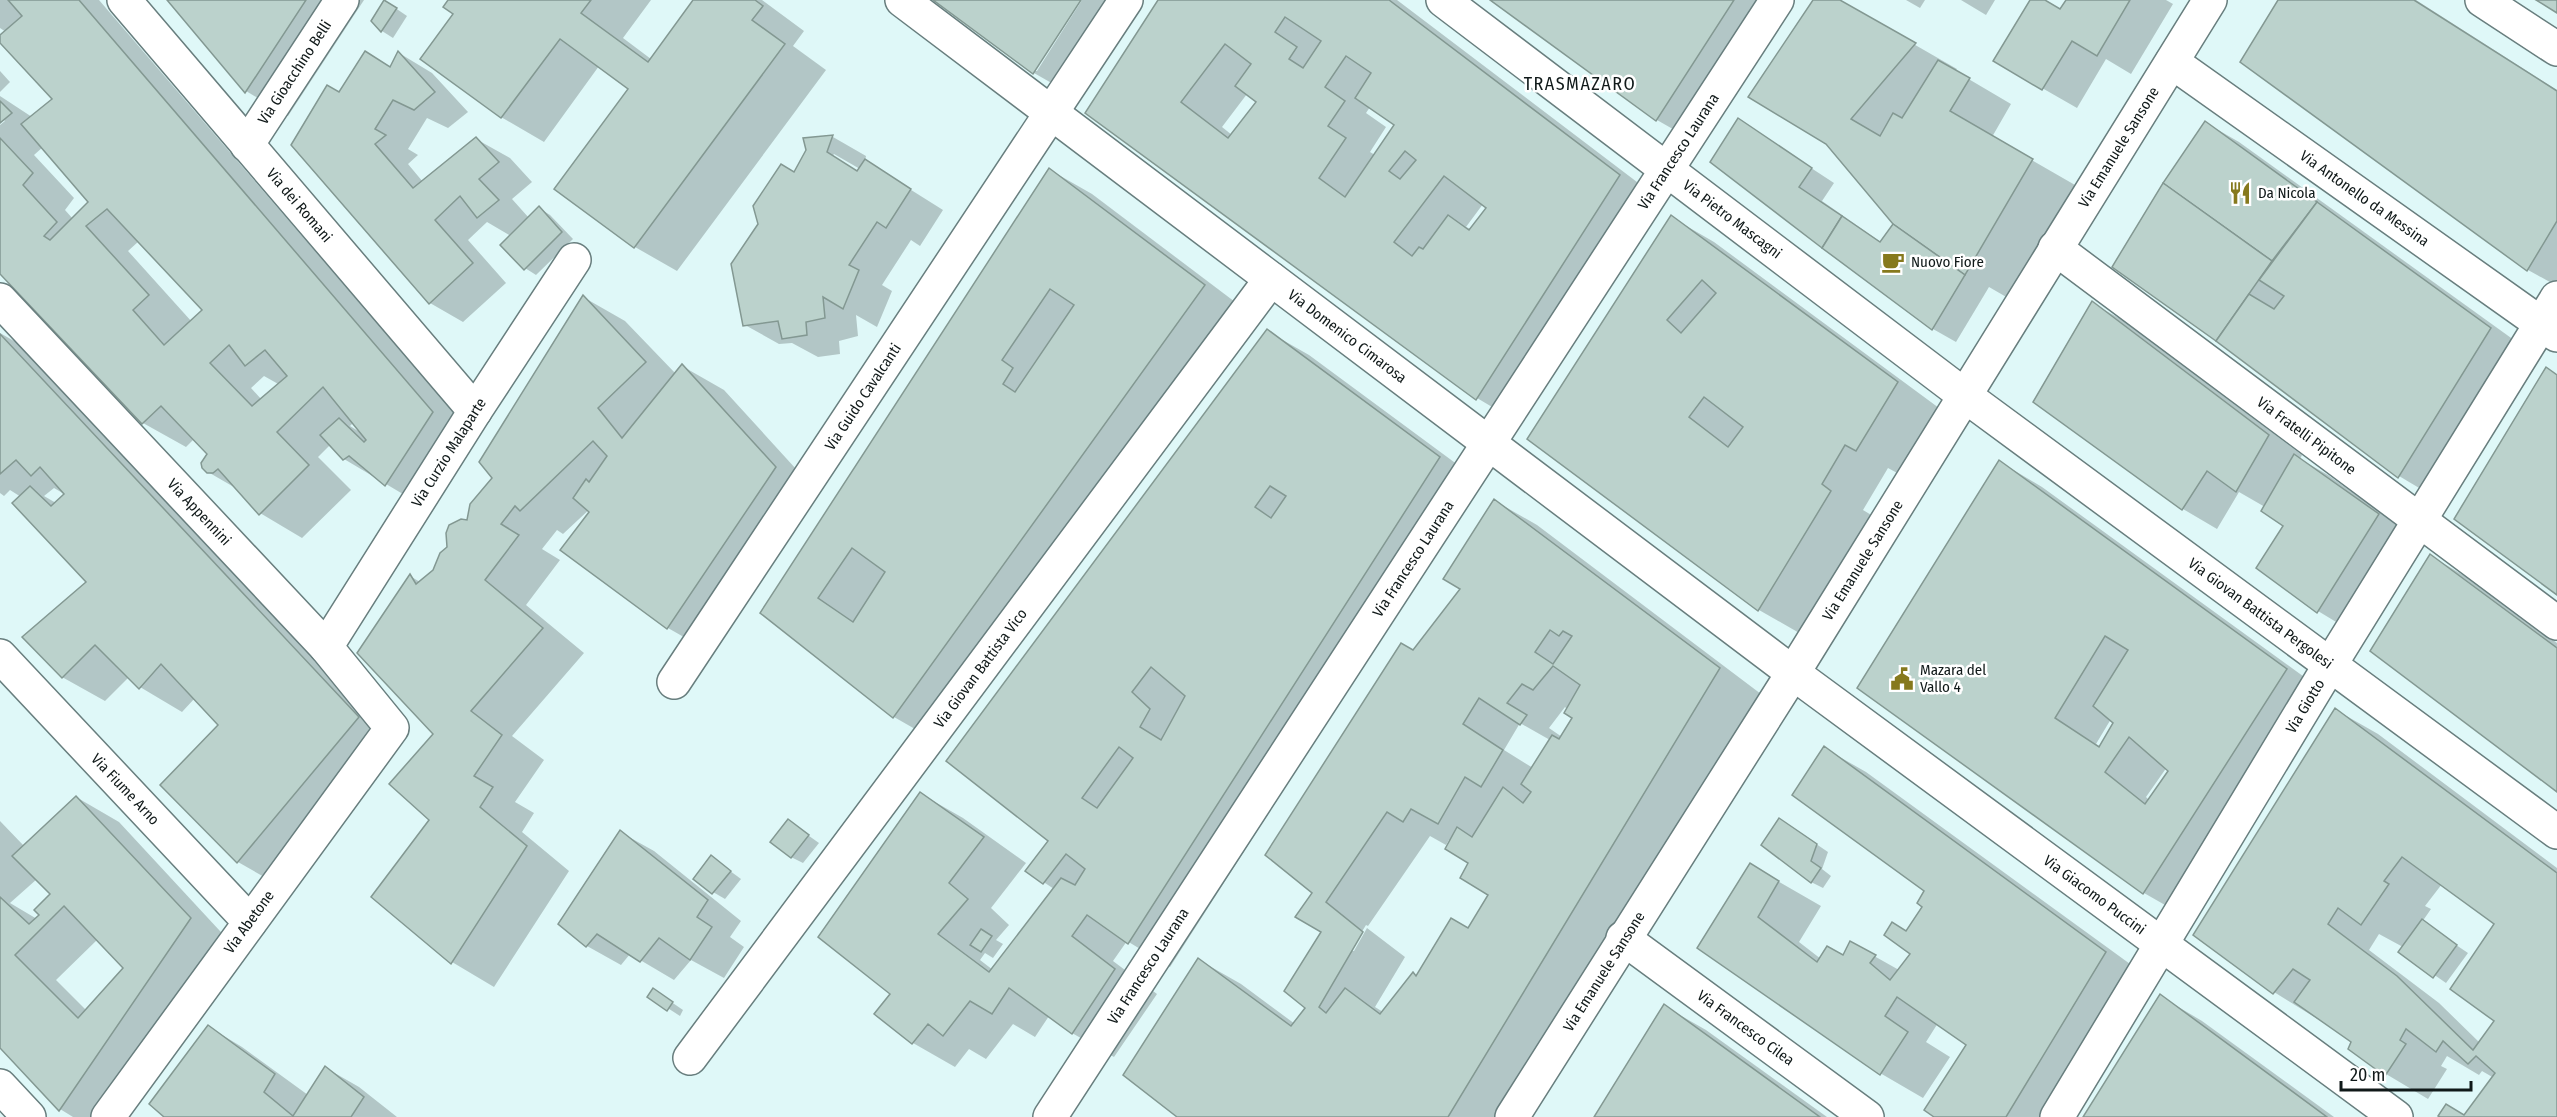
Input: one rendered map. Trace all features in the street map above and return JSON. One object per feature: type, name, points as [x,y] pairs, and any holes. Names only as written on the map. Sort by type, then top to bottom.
[{"type":"street","name":"Via dei Romani","points":[[124,0],[475,411]]},
{"type":"street","name":"Via Gioacchino Belli","points":[[247,145],[342,0]]},
{"type":"street","name":"Via Domenico Cimarosa","points":[[902,0],[1792,674]]},
{"type":"street","name":"Via Guido Cavalcanti","points":[[674,682],[1126,0]]},
{"type":"street","name":"Via Pietro Mascagni","points":[[1443,0],[1964,395]]},
{"type":"street","name":"Via Francesco Laurana","points":[[1050,1117],[1777,0]]},
{"type":"street","name":"Via Emanuele Sansone","points":[[1512,1117],[1623,938],[1792,674],[2210,0]]},
{"type":"street","points":[[2482,0],[2557,49]]},
{"type":"street","name":"Via Antonello da Messina","points":[[2172,62],[2552,319]]},
{"type":"street","name":"Via Fratelli Pipitone","points":[[2055,248],[2557,623]]},
{"type":"street","name":"Via Curzio Malaparte","points":[[326,647],[475,411],[574,260]]},
{"type":"street","name":"Via Giovan Battista Vico","points":[[690,1058],[1271,279]]},
{"type":"street","name":"Via Appennini","points":[[0,300],[326,647],[392,728]]},
{"type":"street","name":"Via Giotto","points":[[2057,1117],[2330,665],[2552,319]]},
{"type":"street","name":"Via Giovan Battista Pergolesi","points":[[1964,395],[2557,832]]},
{"type":"street","name":"Via Fiume Arno","points":[[0,656],[250,922]]},
{"type":"street","name":"Via Giacomo Puccini","points":[[1792,674],[2396,1117]]},
{"type":"street","name":"Via Abetone","points":[[122,1112],[250,922],[392,728]]},
{"type":"street","name":"Via Francesco Cilea","points":[[1623,938],[1867,1117]]},
{"type":"street","points":[[0,1086],[28,1117]]},
{"type":"building","points":[[8,0],[79,0],[433,412],[385,486],[349,456],[343,460],[320,435],[339,418],[364,442],[366,440],[323,387],[277,432],[309,465],[259,515],[218,469],[213,473],[207,473],[202,468],[201,463],[207,454],[161,406],[142,424],[0,274],[0,138],[33,173],[23,185],[57,222],[44,236],[50,240],[88,202],[21,124],[52,99],[0,43],[0,35],[22,16]],"holes":[[[107,209],[202,310],[164,345],[133,310],[149,295],[86,226]],[[229,345],[245,366],[265,350],[287,376],[252,406],[210,363]]]},
{"type":"building","points":[[167,0],[306,0],[245,93]]},
{"type":"building","points":[[384,0],[397,8],[381,32],[371,21]]},
{"type":"building","points":[[448,0],[591,0],[581,13],[648,62],[693,0],[755,0],[763,6],[752,20],[785,44],[634,248],[554,189],[628,89],[560,39],[501,118],[420,59],[453,14],[443,7]]},
{"type":"building","points":[[933,0],[1081,0],[1033,74]]},
{"type":"building","points":[[1158,0],[1389,0],[1620,175],[1476,400],[1085,113]],"holes":[[[1285,17],[1321,41],[1303,68],[1289,59],[1297,47],[1275,32]],[[1225,44],[1251,64],[1235,86],[1256,102],[1228,138],[1181,102]],[[1346,56],[1371,73],[1355,98],[1394,125],[1345,197],[1319,178],[1346,138],[1328,126],[1345,101],[1325,87]],[[1405,151],[1416,160],[1400,179],[1389,171]],[[1444,176],[1486,208],[1469,230],[1448,215],[1423,249],[1419,247],[1412,256],[1394,242]]]},
{"type":"building","points":[[1490,0],[1734,0],[1656,121]]},
{"type":"building","points":[[1813,0],[1840,0],[1916,43],[1851,119],[1880,136],[1893,113],[1902,118],[1938,60],[1970,78],[1950,111],[2033,159],[1965,275],[1893,224],[1826,144],[1748,97]]},
{"type":"building","points":[[2030,0],[2045,0],[2060,9],[2066,0],[2130,0],[2097,56],[2072,41],[2042,90],[1993,61]]},
{"type":"building","points":[[2278,0],[2414,0],[2557,91],[2557,221],[2527,271],[2240,62]]},
{"type":"building","points":[[2536,0],[2557,0],[2557,13]]},
{"type":"building","points":[[365,51],[390,67],[398,51],[435,92],[414,110],[393,100],[375,129],[386,135],[375,144],[413,188],[476,137],[499,162],[479,179],[499,200],[477,218],[460,196],[435,220],[473,263],[429,304],[291,145],[327,85],[339,92]]},
{"type":"building","points":[[0,101],[12,113],[0,123]]},
{"type":"building","points":[[1738,118],[1812,168],[1799,187],[1842,216],[1822,248],[1710,162]]},
{"type":"building","name":"Da Nicola","points":[[2205,121],[2317,202],[2272,261],[2163,183]]},
{"type":"building","points":[[833,135],[827,152],[857,171],[865,159],[911,189],[886,228],[877,222],[849,265],[859,270],[843,309],[823,297],[825,318],[806,322],[807,335],[782,339],[778,321],[743,326],[731,264],[758,224],[753,206],[781,164],[794,172],[806,150],[803,138]]},
{"type":"building","points":[[1049,168],[1205,285],[893,718],[760,613]],"holes":[[[1050,289],[1074,305],[1015,392],[1003,384],[1013,368],[1002,360]],[[852,548],[885,572],[853,622],[818,598]]]},
{"type":"building","points":[[2163,183],[2272,261],[2216,341],[2112,267]]},
{"type":"building","points":[[2317,202],[2491,328],[2398,478],[2216,341],[2249,294],[2274,309],[2284,296],[2259,280]]},
{"type":"building","points":[[539,206],[562,232],[524,270],[500,245]]},
{"type":"building","points":[[1671,215],[1898,382],[1856,451],[1845,445],[1822,484],[1831,491],[1758,611],[1527,439]],"holes":[[[1702,280],[1716,293],[1681,333],[1667,320]],[[1704,397],[1743,427],[1728,447],[1689,417]]]},
{"type":"building","name":"Nuovo Fiore","points":[[1842,216],[1880,242],[1893,224],[1965,275],[1932,330],[1822,248]]},
{"type":"building","points":[[583,295],[646,362],[598,408],[622,438],[682,364],[776,467],[667,629],[560,550],[589,512],[573,498],[586,479],[589,482],[607,456],[593,441],[520,511],[515,506],[501,524],[519,535],[485,580],[543,628],[471,711],[502,735],[474,776],[493,787],[480,807],[527,846],[451,964],[371,897],[429,820],[389,784],[433,734],[357,653],[410,574],[416,584],[433,570],[440,553],[447,547],[446,533],[449,525],[461,519],[467,520],[470,504],[492,478],[479,462]]},
{"type":"building","points":[[2092,301],[2269,435],[2236,492],[2207,471],[2182,510],[2033,402]]},
{"type":"building","points":[[1267,329],[1440,457],[1128,944],[1087,915],[1072,936],[1115,969],[1072,1034],[1009,988],[992,1014],[970,1001],[943,1036],[928,1024],[912,1044],[874,1014],[890,994],[818,937],[920,792],[984,837],[949,883],[968,899],[938,934],[989,972],[1061,878],[1075,885],[1085,869],[1066,854],[1043,884],[1025,871],[1048,841],[946,761]],"holes":[[[1270,486],[1286,496],[1271,518],[1255,507]],[[1151,667],[1185,696],[1161,740],[1140,727],[1150,709],[1132,692]],[[1119,747],[1133,758],[1097,808],[1082,798]]]},
{"type":"building","points":[[0,334],[359,717],[237,863],[160,785],[218,725],[161,664],[139,689],[95,645],[62,678],[22,637],[86,582],[12,503],[30,486],[51,506],[64,494],[40,467],[31,476],[16,460],[0,474]]},
{"type":"building","points":[[2546,367],[2557,375],[2557,595],[2454,519]]},
{"type":"building","points":[[2294,454],[2379,514],[2317,613],[2256,568],[2283,526],[2261,511]]},
{"type":"building","points":[[1999,460],[2287,669],[2143,894],[1857,688]],"holes":[[[2105,636],[2128,650],[2093,706],[2113,723],[2099,747],[2055,718]],[[2129,737],[2168,771],[2145,804],[2105,772]]]},
{"type":"building","points":[[1494,499],[1720,668],[1448,1117],[1177,1117],[1123,1075],[1198,958],[1291,1026],[1305,1008],[1284,991],[1321,932],[1295,917],[1312,893],[1265,855],[1401,643],[1413,650],[1460,589],[1443,579]],"holes":[[[1550,630],[1559,636],[1563,631],[1572,636],[1553,664],[1535,652]],[[1553,666],[1580,685],[1564,713],[1572,718],[1559,739],[1552,735],[1521,784],[1531,792],[1523,803],[1503,787],[1472,837],[1457,827],[1445,849],[1468,863],[1460,878],[1488,895],[1468,928],[1451,918],[1416,976],[1413,972],[1380,1014],[1345,988],[1326,1013],[1319,1007],[1363,932],[1326,902],[1387,812],[1403,822],[1411,809],[1438,824],[1465,777],[1481,787],[1503,750],[1463,724],[1479,698],[1520,725],[1527,715],[1507,703],[1522,684],[1533,690]]]},
{"type":"building","points":[[2430,554],[2557,648],[2557,792],[2370,651]]},
{"type":"building","points":[[2335,708],[2557,873],[2557,1117],[2438,1116],[2446,1104],[2464,1115],[2495,1073],[2476,1056],[2468,1064],[2443,1041],[2436,1052],[2406,1029],[2400,1040],[2406,1044],[2385,1076],[2348,1049],[2351,1042],[2294,1002],[2310,980],[2293,969],[2273,994],[2193,935]],"holes":[[[2402,857],[2494,924],[2450,989],[2494,1021],[2473,1050],[2397,976],[2328,924],[2338,908],[2361,925],[2389,884],[2384,881]]]},
{"type":"building","points":[[1824,746],[2106,952],[2006,1117],[1934,1117],[1924,1110],[1966,1045],[1897,997],[1885,1016],[1908,1032],[1880,1075],[1697,948],[1750,863],[1779,881],[1758,917],[1817,962],[1827,946],[1843,955],[1850,941],[1876,955],[1870,963],[1890,980],[1910,954],[1884,935],[1892,922],[1906,931],[1922,907],[1917,903],[1924,891],[1792,795]]},
{"type":"building","points":[[76,796],[191,918],[59,1111],[0,1048],[0,897],[29,924],[39,915],[34,910],[50,894],[12,856]],"holes":[[[64,906],[123,968],[78,1018],[15,955]]]},
{"type":"building","points":[[1779,818],[1817,844],[1811,861],[1821,868],[1811,883],[1761,845]]},
{"type":"building","points":[[788,819],[809,835],[791,858],[770,842]]},
{"type":"building","points":[[620,830],[708,900],[697,917],[712,927],[690,960],[659,938],[640,962],[597,934],[586,947],[558,924]]},
{"type":"building","points":[[711,855],[731,871],[712,894],[693,879]]},
{"type":"building","points":[[2422,919],[2457,945],[2433,978],[2398,952]]},
{"type":"building","points":[[981,929],[992,936],[981,952],[970,945]]},
{"type":"building","points":[[653,988],[673,1002],[667,1011],[647,997]]},
{"type":"building","points":[[2160,994],[2327,1117],[2083,1117]]},
{"type":"building","points":[[1664,1004],[1820,1117],[1594,1117]]},
{"type":"building","points":[[208,1025],[275,1074],[264,1092],[293,1116],[325,1066],[364,1097],[351,1117],[164,1117],[149,1104]]},
{"type":"place","name":"Da Nicola","points":[[2240,193]]},
{"type":"place","name":"Nuovo Fiore","points":[[1893,262]]},
{"type":"place","name":"Mazara del Vallo 4","points":[[1902,679]]},
{"type":"district","name":"TRASMAZARO","points":[[1580,84]]}]
